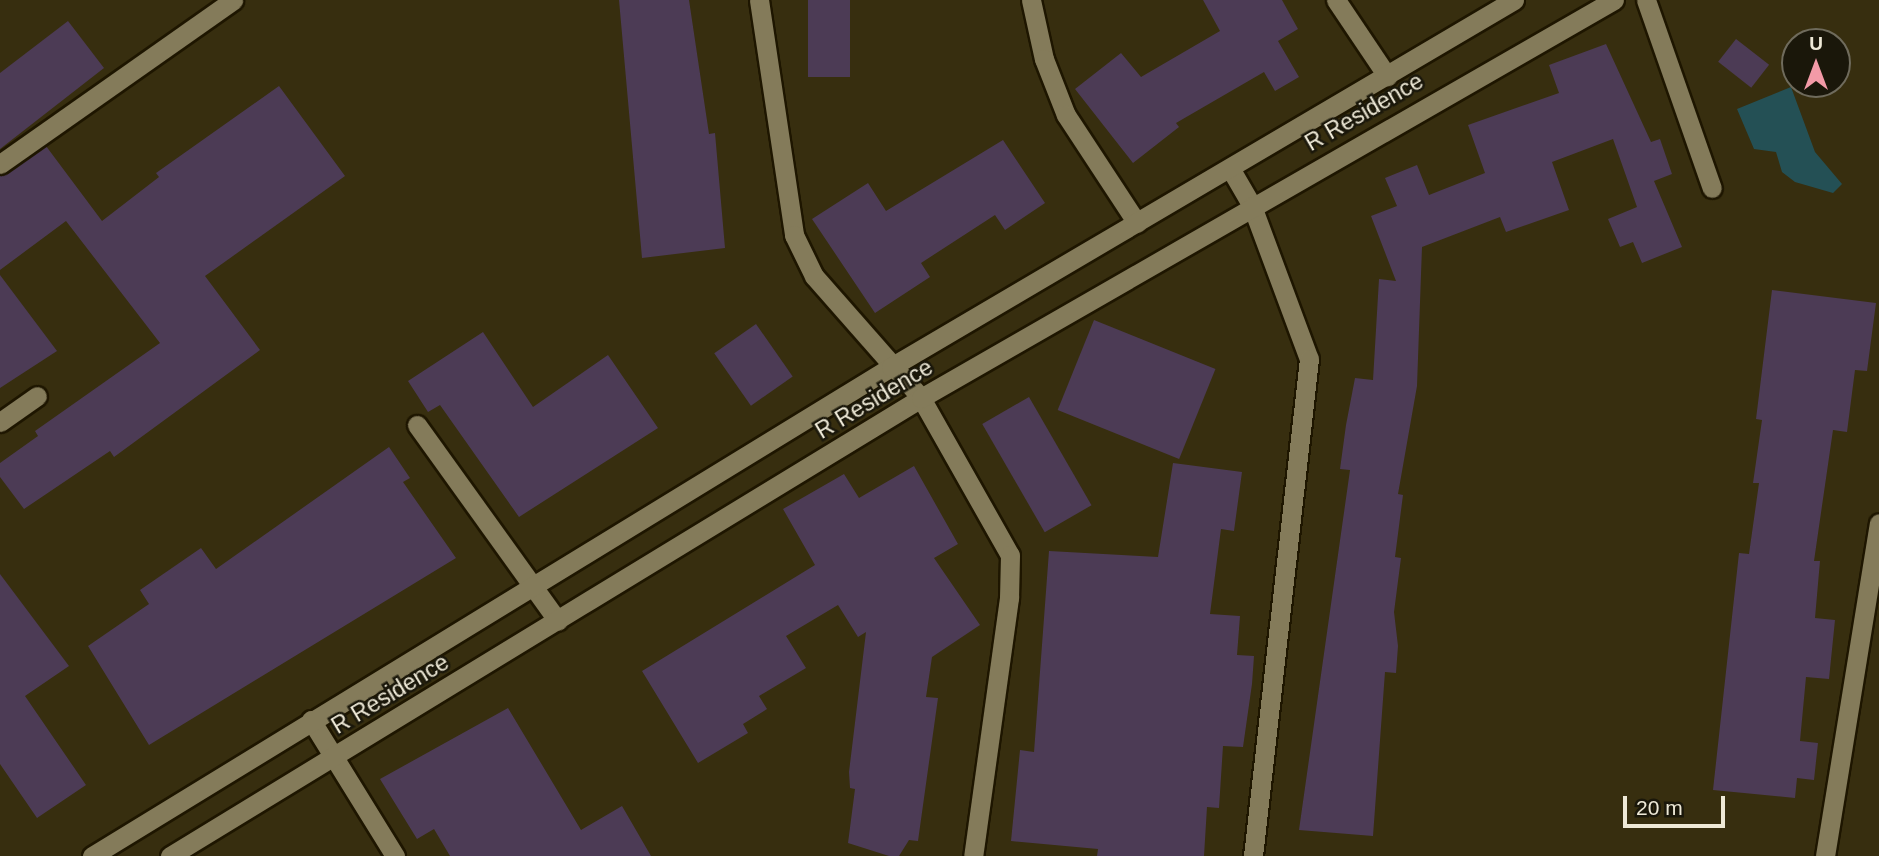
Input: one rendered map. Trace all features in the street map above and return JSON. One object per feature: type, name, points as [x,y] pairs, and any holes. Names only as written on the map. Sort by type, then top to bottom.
[{"type":"street","points":[[0,164],[233,0]]},
{"type":"street","points":[[759,0],[794,235],[814,276],[891,367],[921,398],[1010,555],[1009,598],[972,856]]},
{"type":"street","points":[[1031,0],[1044,59],[1066,115],[1137,223]]},
{"type":"street","points":[[1336,0],[1387,76]]},
{"type":"street","points":[[92,856],[891,367],[1514,0]]},
{"type":"street","name":"R Residence","points":[[170,856],[921,398],[1614,0]]},
{"type":"street","points":[[1646,0],[1712,188]]},
{"type":"street","points":[[1230,168],[1252,206],[1303,340],[1309,382],[1253,856]]},
{"type":"street","points":[[0,422],[37,396]]},
{"type":"street","points":[[417,425],[558,621]]},
{"type":"street","points":[[1825,856],[1879,523]]},
{"type":"street","points":[[311,720],[395,856]]},
{"type":"water","points":[[1781,91],[1781,98],[1795,98],[1815,152],[1842,184],[1833,193],[1795,182],[1782,172],[1776,152],[1754,149],[1737,109]]},
{"type":"building","points":[[619,0],[689,0],[709,134],[715,133],[725,248],[642,258]]},
{"type":"building","points":[[808,0],[850,0],[850,77],[808,77]]},
{"type":"building","points":[[1203,0],[1282,0],[1298,29],[1278,41],[1299,77],[1275,91],[1264,72],[1176,123],[1179,127],[1133,163],[1075,89],[1121,53],[1141,77],[1220,31]]},
{"type":"building","points":[[68,21],[104,68],[0,149],[0,73]]},
{"type":"building","points":[[1736,39],[1769,65],[1751,88],[1718,62]]},
{"type":"building","points":[[1606,44],[1651,142],[1660,139],[1672,174],[1654,181],[1682,247],[1642,263],[1633,242],[1620,247],[1608,219],[1637,207],[1613,139],[1552,162],[1569,210],[1506,232],[1500,217],[1422,247],[1417,386],[1398,494],[1403,495],[1395,557],[1401,558],[1394,612],[1398,646],[1396,673],[1385,672],[1373,836],[1299,830],[1350,470],[1340,469],[1346,425],[1355,378],[1373,380],[1379,279],[1396,281],[1371,216],[1397,206],[1385,178],[1417,165],[1429,195],[1485,173],[1468,125],[1559,93],[1549,65]]},
{"type":"building","points":[[279,86],[345,176],[205,276],[260,350],[114,457],[110,451],[24,509],[0,477],[0,463],[38,436],[35,431],[160,343],[66,221],[0,270],[0,176],[46,146],[102,221],[159,177],[156,173]]},
{"type":"building","points":[[1003,140],[1045,203],[1005,230],[995,215],[921,263],[930,277],[875,313],[812,219],[868,183],[886,211]]},
{"type":"building","points":[[0,275],[57,351],[0,388]]},
{"type":"building","points":[[1772,290],[1876,303],[1867,371],[1855,370],[1847,432],[1833,430],[1814,561],[1820,561],[1815,618],[1835,620],[1829,679],[1806,677],[1800,741],[1818,743],[1814,780],[1797,778],[1795,798],[1713,790],[1739,553],[1749,554],[1759,483],[1753,483],[1762,420],[1756,419]]},
{"type":"building","points":[[1094,320],[1215,369],[1179,459],[1058,410]]},
{"type":"building","points":[[756,324],[793,376],[751,406],[714,353]]},
{"type":"building","points":[[483,332],[533,407],[608,355],[658,428],[519,517],[440,405],[428,412],[408,381]]},
{"type":"building","points":[[1029,397],[1092,505],[1045,532],[982,424]]},
{"type":"building","points":[[389,447],[410,478],[403,482],[456,558],[149,745],[88,646],[149,604],[140,590],[201,548],[216,569]]},
{"type":"building","points":[[1173,463],[1242,472],[1234,531],[1221,529],[1210,614],[1240,616],[1237,655],[1254,656],[1252,684],[1243,747],[1223,746],[1219,808],[1207,807],[1204,856],[1097,856],[1098,849],[1011,841],[1020,750],[1034,752],[1049,551],[1158,557]]},
{"type":"building","points":[[914,466],[958,544],[934,558],[980,625],[932,657],[926,697],[938,698],[918,841],[909,840],[899,856],[889,856],[848,843],[855,789],[850,788],[849,772],[866,632],[858,637],[838,605],[786,636],[806,668],[759,696],[767,709],[743,724],[748,733],[698,763],[642,671],[815,565],[783,509],[844,474],[859,498]]},
{"type":"building","points":[[0,574],[69,666],[25,696],[86,785],[37,818],[0,764]]},
{"type":"building","points":[[508,708],[581,830],[622,806],[651,856],[450,856],[434,829],[417,839],[380,779]]}]
